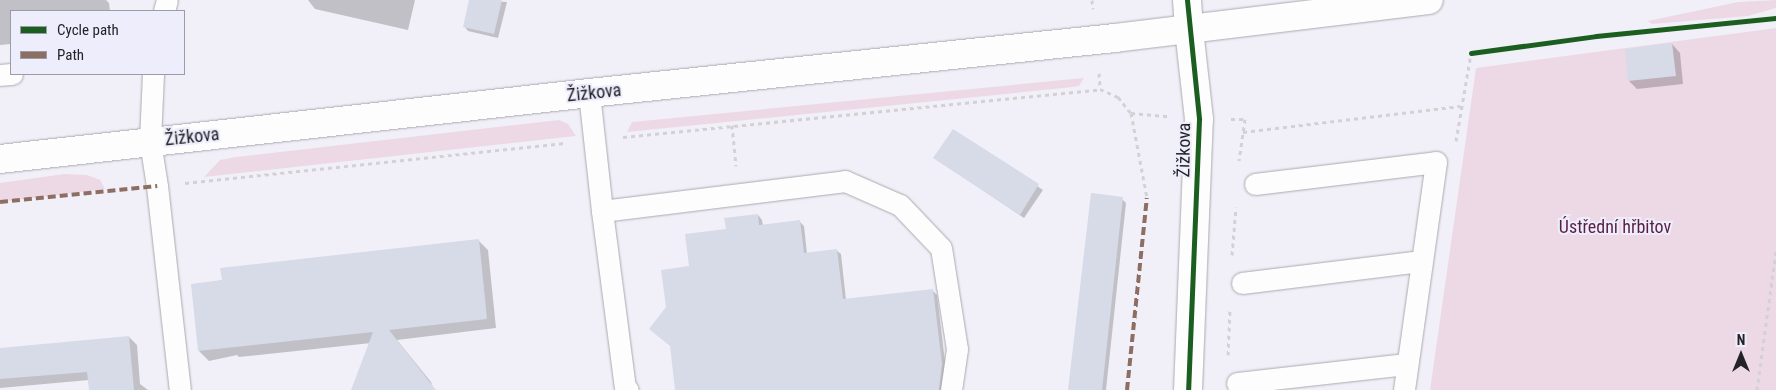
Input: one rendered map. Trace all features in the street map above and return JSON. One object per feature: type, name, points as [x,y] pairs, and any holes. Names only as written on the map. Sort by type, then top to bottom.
[{"type":"main road","points":[[1187,0],[1189,30]]},
{"type":"main road","name":"Žižkova","points":[[0,159],[589,93],[1189,30],[1429,0]]},
{"type":"main road","name":"Žižkova","points":[[1188,390],[1199,119],[1189,30]]},
{"type":"lane","points":[[153,75],[150,141],[157,186],[180,390]]},
{"type":"lane","points":[[589,93],[593,140],[625,387],[628,390]]},
{"type":"lane","points":[[1255,184],[1436,162],[1404,390]]},
{"type":"lane","points":[[602,210],[845,182],[900,205],[941,248],[957,349],[951,390]]},
{"type":"lane","points":[[1242,283],[1422,261]]},
{"type":"lane","points":[[1237,383],[1407,364]]},
{"type":"path","points":[[1471,53],[1481,51]]},
{"type":"path","points":[[157,186],[732,124],[1100,90],[1118,97],[1131,113],[1148,198]]},
{"type":"path","points":[[1243,132],[1460,106]]},
{"type":"path","points":[[1131,113],[1199,119],[1245,119]]},
{"type":"path","points":[[1757,390],[1776,251]]},
{"type":"green space","points":[[1776,0],[1776,8],[1748,16],[1652,24],[1648,21],[1738,2]]},
{"type":"green space","name":"Ústřední hřbitov","points":[[1776,28],[1776,390],[1430,390],[1476,68]]},
{"type":"green space","points":[[1084,78],[1079,86],[1064,88],[627,132],[632,122]]},
{"type":"green space","points":[[559,120],[568,124],[576,136],[204,177],[220,160],[236,157]]},
{"type":"green space","points":[[64,174],[87,175],[100,180],[105,189],[0,202],[0,183]]},
{"type":"building","points":[[469,0],[502,0],[494,34],[463,27]]},
{"type":"building","points":[[1672,43],[1676,76],[1628,81],[1625,49]]},
{"type":"building","points":[[953,129],[1039,184],[1020,215],[933,158]]},
{"type":"building","points":[[1091,193],[1123,197],[1102,390],[1068,390]]},
{"type":"building","points":[[758,214],[759,225],[800,220],[804,253],[837,249],[843,299],[933,289],[942,364],[939,390],[675,390],[670,346],[649,329],[666,307],[661,270],[689,266],[685,234],[726,229],[724,218]]},
{"type":"building","points":[[479,239],[487,319],[389,330],[436,390],[351,390],[373,332],[198,351],[191,284],[222,280],[220,268]]},
{"type":"building","points":[[129,336],[134,390],[89,390],[87,372],[0,379],[0,348]]},
{"type":"marked path","points":[[0,202],[157,186]]},
{"type":"marked path","points":[[1127,390],[1147,198]]},
{"type":"cycle path","points":[[1187,0],[1199,119],[1188,390]]},
{"type":"cycle path","points":[[1471,53],[1596,36],[1776,18]]}]
